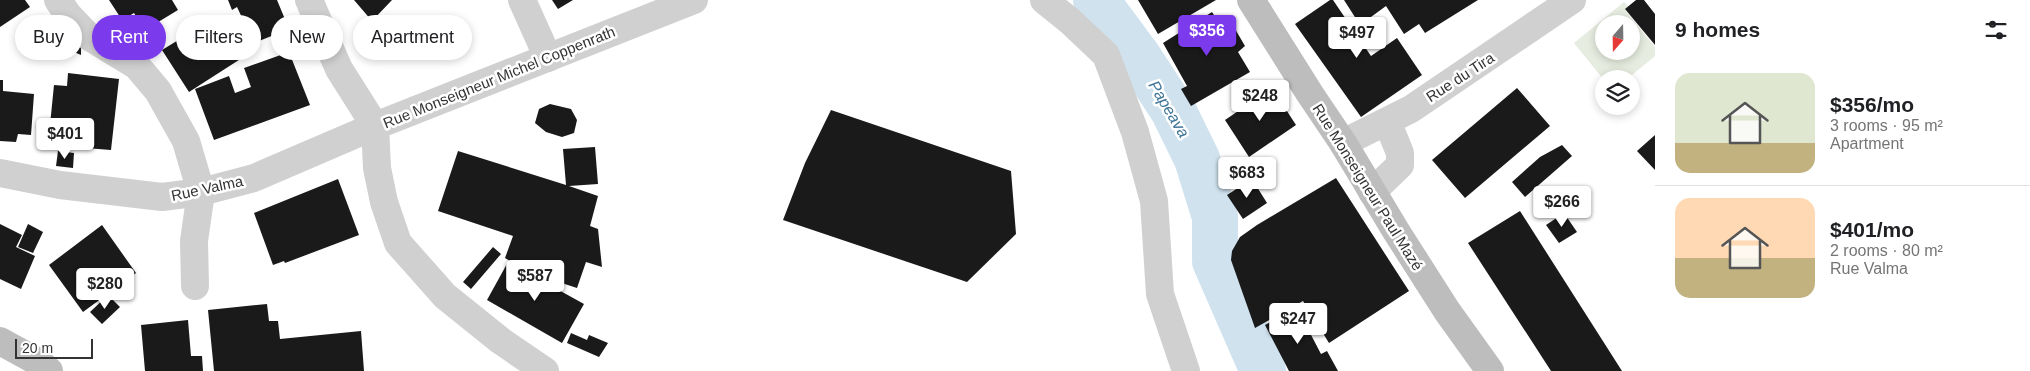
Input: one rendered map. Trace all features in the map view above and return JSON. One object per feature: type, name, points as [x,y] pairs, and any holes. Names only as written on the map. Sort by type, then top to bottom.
[{"type":"main road","name":"Rue Monseigneur Paul Mazé","points":[[1251,0],[1343,143],[1447,311],[1490,371]]},
{"type":"main road","points":[[0,341],[40,363],[49,371]]},
{"type":"street","points":[[58,0],[68,15],[88,36],[137,66],[158,91],[186,141],[201,192],[194,241],[195,286]]},
{"type":"street","points":[[309,0],[339,69],[376,126]]},
{"type":"street","points":[[522,0],[548,58]]},
{"type":"street","name":"Rue Monseigneur Michel Coppenrath","points":[[535,368],[444,296],[398,243],[384,202],[376,168],[376,126],[694,0]]},
{"type":"street","points":[[1044,0],[1070,21],[1106,55],[1135,132],[1154,201],[1160,294],[1186,371]]},
{"type":"street","name":"Rue du Tira","points":[[1343,143],[1411,109],[1572,0]]},
{"type":"street","points":[[1372,192],[1400,165],[1400,153],[1387,121]]},
{"type":"street","name":"Rue Valma","points":[[0,173],[60,184],[162,197],[201,192],[254,178],[376,126]]},
{"type":"shaded area","points":[[1624,2],[1629,7],[1625,10],[1629,15],[1608,15]]},
{"type":"shaded area","points":[[1595,26],[1595,60],[1640,60],[1640,28],[1655,47],[1655,56],[1638,70],[1596,70],[1574,43]]},
{"type":"building","points":[[0,0],[25,0],[30,7],[15,15],[15,17],[0,27]]},
{"type":"building","points":[[109,0],[172,0],[178,10],[166,17],[166,15],[135,15],[134,13],[131,15],[119,15]]},
{"type":"building","points":[[228,0],[277,0],[283,15],[271,15],[271,36],[261,40],[261,15],[241,15],[237,7],[232,10]]},
{"type":"building","points":[[354,0],[392,0],[378,15],[367,15]]},
{"type":"building","points":[[552,0],[573,0],[558,9]]},
{"type":"building","points":[[1138,0],[1216,0],[1158,34]]},
{"type":"building","points":[[1330,0],[1333,0],[1371,56],[1397,38],[1422,75],[1361,117],[1295,24]]},
{"type":"building","points":[[1344,0],[1478,0],[1425,33],[1419,24],[1404,34],[1386,6],[1360,25]]},
{"type":"building","points":[[1636,0],[1644,0],[1655,14],[1655,45],[1640,27],[1640,15],[1630,15],[1625,9]]},
{"type":"building","points":[[1212,12],[1219,23],[1228,17],[1245,46],[1238,52],[1250,72],[1191,106],[1181,89],[1187,86],[1163,43]]},
{"type":"building","points":[[176,41],[176,60],[239,60],[189,92],[166,56],[166,48]]},
{"type":"building","points":[[271,58],[271,60],[292,60],[310,105],[214,140],[195,89],[229,76],[235,93],[251,87],[244,68]]},
{"type":"building","points":[[68,73],[119,79],[111,150],[60,146],[61,138],[49,135],[54,85],[67,86]]},
{"type":"building","points":[[0,80],[3,80],[3,91],[34,94],[31,135],[18,134],[16,142],[0,141]]},
{"type":"building","points":[[1272,88],[1296,125],[1249,157],[1225,120]]},
{"type":"building","points":[[1517,88],[1550,126],[1465,198],[1432,160]]},
{"type":"building","points":[[550,104],[571,109],[577,120],[574,133],[562,137],[546,132],[535,123],[539,109]]},
{"type":"building","points":[[831,110],[1011,171],[1016,234],[967,282],[783,220],[805,163]]},
{"type":"building","points":[[1655,135],[1655,170],[1637,151]]},
{"type":"building","points":[[1562,145],[1572,156],[1525,197],[1512,182],[1540,157]]},
{"type":"building","points":[[595,147],[598,184],[569,186],[598,196],[590,226],[598,229],[602,267],[586,262],[577,288],[531,273],[505,258],[513,236],[438,211],[458,151],[566,185],[563,149]]},
{"type":"building","points":[[58,151],[74,153],[73,168],[56,166]]},
{"type":"building","points":[[1336,178],[1409,291],[1329,343],[1303,301],[1255,328],[1231,260],[1232,251],[1240,237],[1257,225]]},
{"type":"building","points":[[338,179],[359,235],[285,263],[284,261],[273,265],[254,213]]},
{"type":"building","points":[[1252,179],[1267,203],[1243,219],[1227,195]]},
{"type":"building","points":[[1520,211],[1622,371],[1551,371],[1468,243]]},
{"type":"building","points":[[1564,213],[1577,232],[1559,243],[1546,225]]},
{"type":"building","points":[[0,224],[22,235],[16,247],[35,256],[21,289],[0,279]]},
{"type":"building","points":[[28,224],[43,232],[33,253],[18,247]]},
{"type":"building","points":[[102,225],[136,273],[83,312],[49,265]]},
{"type":"building","points":[[493,247],[501,254],[471,289],[463,282]]},
{"type":"building","points":[[508,262],[584,304],[562,343],[487,300]]},
{"type":"building","points":[[108,295],[120,307],[102,324],[90,312]]},
{"type":"building","points":[[267,304],[269,321],[278,321],[280,339],[361,331],[364,371],[214,371],[208,310]]},
{"type":"building","points":[[1297,308],[1321,354],[1327,351],[1338,371],[1289,371],[1265,325]]},
{"type":"building","points":[[188,320],[191,356],[202,356],[203,371],[145,371],[141,325]]},
{"type":"building","points":[[571,333],[587,340],[589,335],[608,343],[599,357],[567,343]]},
{"type":"waterway","name":"Papeava","points":[[1096,0],[1139,58],[1173,110],[1197,159],[1215,217],[1215,261],[1263,371]]}]
